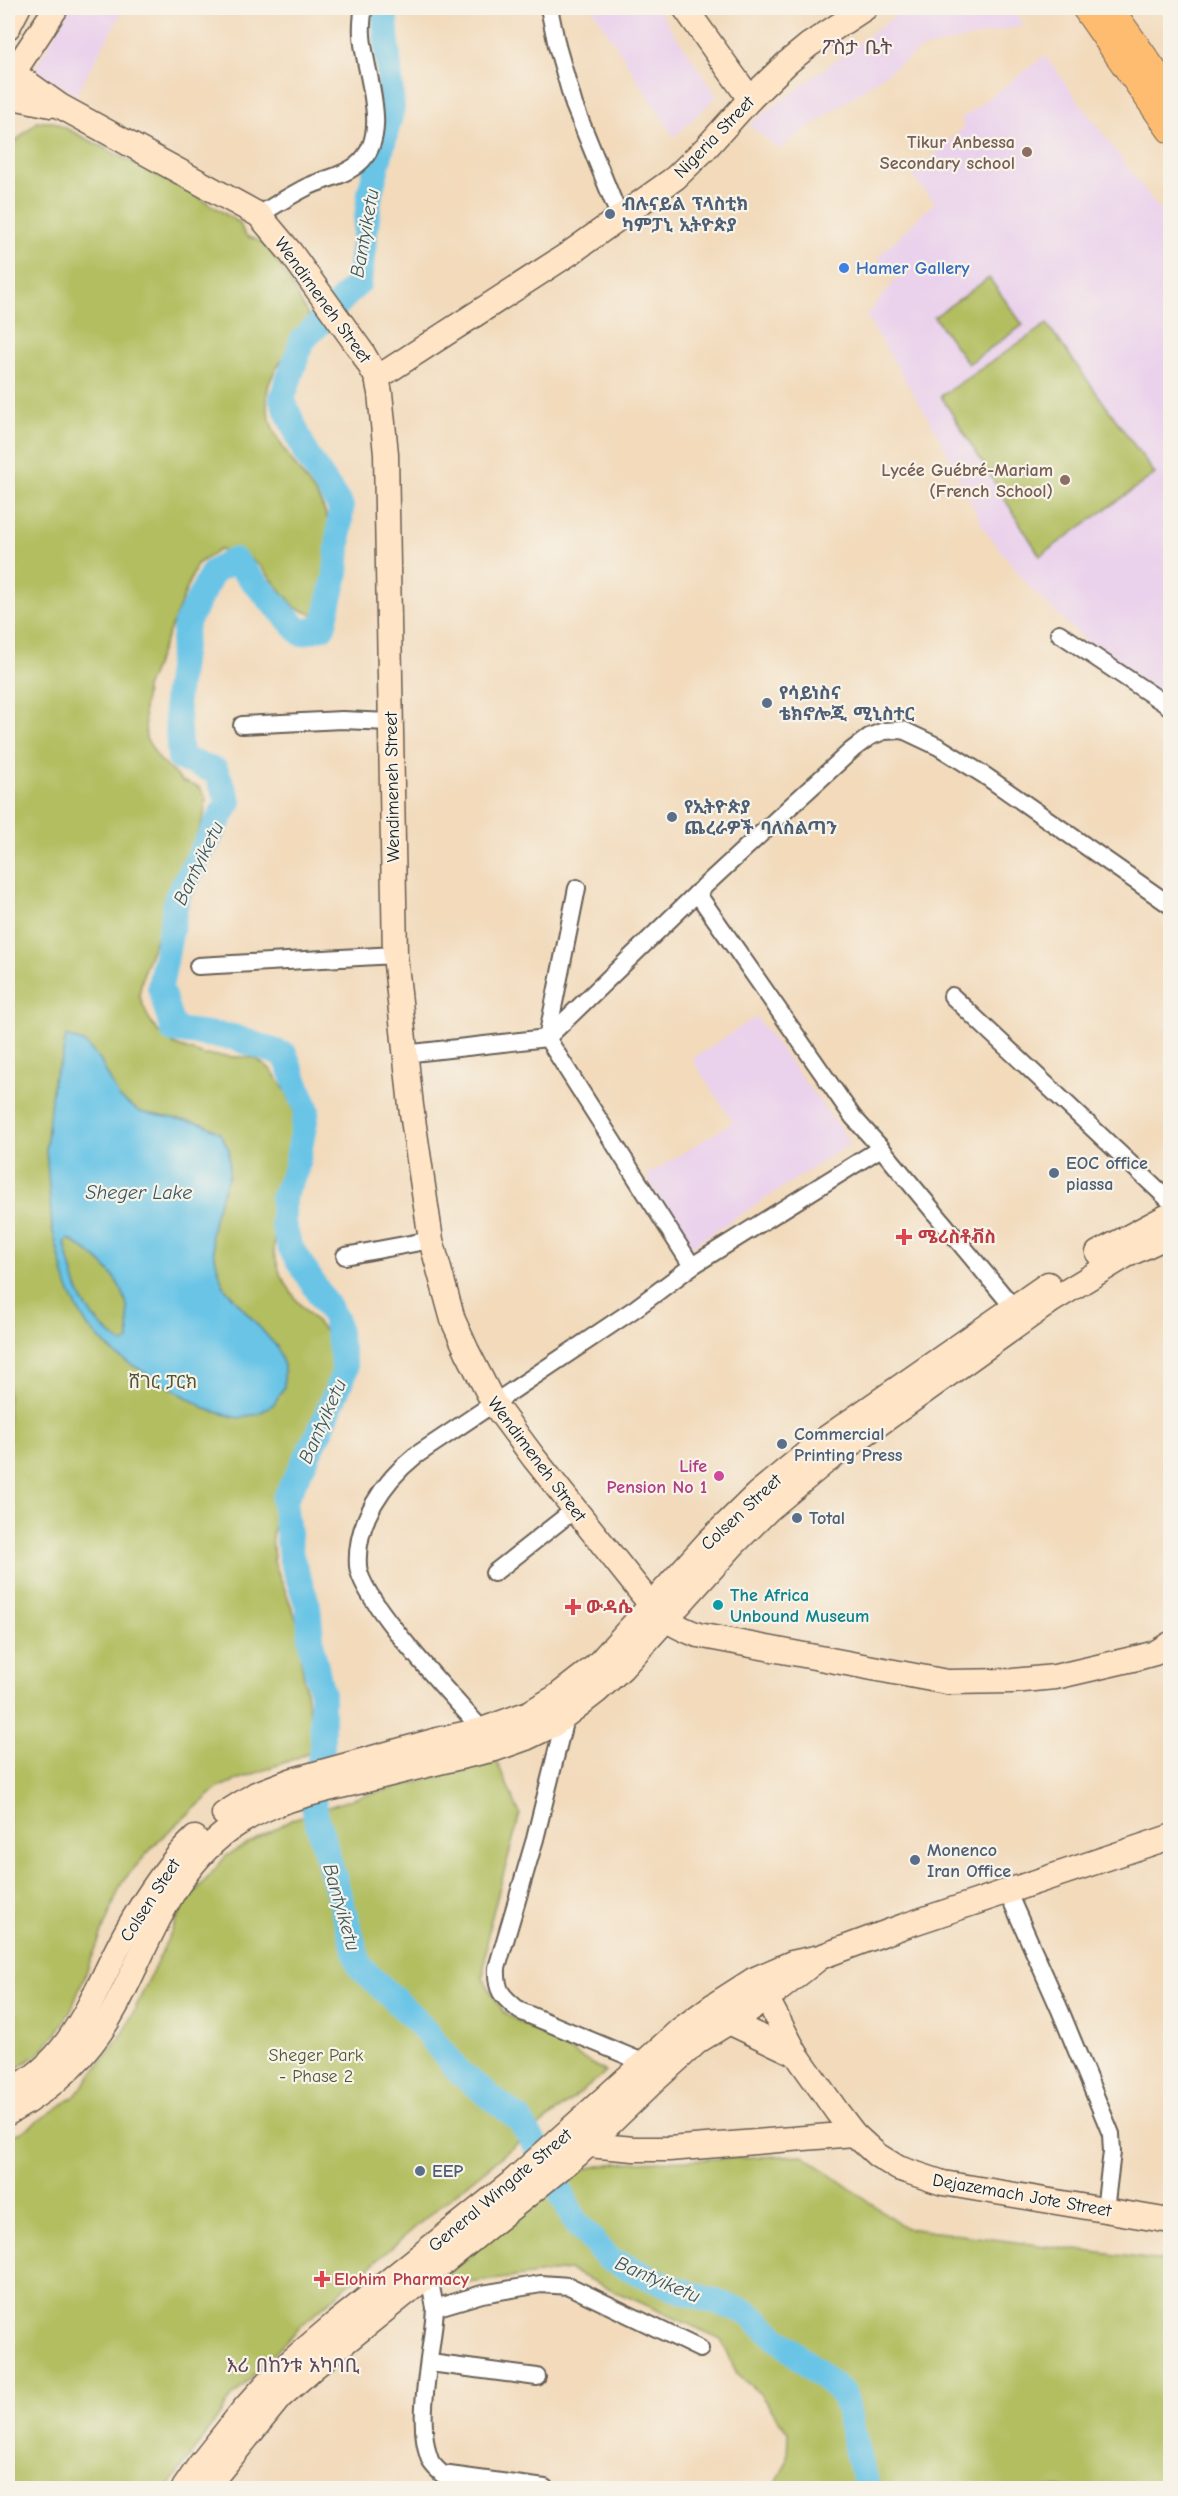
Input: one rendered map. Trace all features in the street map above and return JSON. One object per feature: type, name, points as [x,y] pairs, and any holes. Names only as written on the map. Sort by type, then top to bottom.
[{"type":"main road","points":[[8,27],[18,8]]},
{"type":"main road","points":[[12,78],[56,8]]},
{"type":"main road","points":[[685,8],[750,99]]},
{"type":"main road","name":"Nigeria Street","points":[[377,378],[570,253],[675,178],[750,99],[809,45],[865,8]]},
{"type":"main road","points":[[1085,8],[1170,130]]},
{"type":"main road","points":[[1117,14],[1170,93]]},
{"type":"main road","name":"Wendimeneh Street","points":[[12,78],[260,215],[291,253],[362,352],[377,378],[386,454],[395,955],[404,1054],[431,1240],[453,1320],[494,1404],[574,1510],[658,1612]]},
{"type":"main road","name":"Colsen Street","points":[[380,1766],[529,1713],[556,1697],[658,1612],[708,1542],[757,1494],[819,1443],[1013,1307],[1085,1269],[1131,1234],[1170,1215]]},
{"type":"main road","points":[[380,1766],[495,1749],[526,1738],[565,1718],[622,1668],[658,1612],[769,1509],[824,1463],[1085,1269],[1125,1256],[1170,1235]]},
{"type":"main road","points":[[658,1612],[679,1628],[698,1635],[947,1682],[1013,1681],[1055,1677],[1155,1653],[1170,1644]]},
{"type":"main road","name":"Colsen Steet","points":[[15,2098],[71,2038],[92,2003],[126,1934],[170,1864],[220,1816],[256,1794],[294,1789],[380,1766]]},
{"type":"main road","name":"General Wingate Street","points":[[576,2146],[645,2063],[680,2030],[753,1980],[792,1963],[820,1958],[904,1926],[1170,1838]]},
{"type":"main road","name":"General Wingate Street","points":[[184,2488],[244,2409],[275,2375],[336,2323],[576,2146],[698,2041],[767,1999],[796,1979],[820,1958]]},
{"type":"main road","name":"Dejazemach Jote Street","points":[[753,1980],[767,1999],[796,2054],[854,2134],[877,2155],[898,2168],[943,2183],[1170,2221]]},
{"type":"main road","points":[[729,2022],[796,2054]]},
{"type":"main road","points":[[576,2146],[669,2149],[854,2134]]},
{"type":"main road","name":"General Wingate Street","points":[[207,2488],[280,2397],[429,2276],[516,2191]]},
{"type":"street","points":[[260,215],[309,186],[348,171],[360,163],[372,142],[375,123],[372,84],[362,36],[363,8]]},
{"type":"street","points":[[549,8],[574,105],[620,218]]},
{"type":"street","points":[[1059,633],[1170,707]]},
{"type":"street","points":[[242,725],[342,720],[390,722]]},
{"type":"street","points":[[404,1054],[547,1038],[697,893],[861,743],[884,731],[903,730],[939,747],[984,775],[1170,905]]},
{"type":"street","points":[[577,888],[547,1038],[692,1266]]},
{"type":"street","points":[[697,893],[854,1117],[1013,1307]]},
{"type":"street","points":[[198,966],[395,955]]},
{"type":"street","points":[[952,996],[1170,1201]]},
{"type":"street","points":[[482,1730],[383,1615],[364,1584],[358,1567],[360,1545],[366,1521],[376,1498],[398,1470],[636,1308],[692,1266],[881,1148]]},
{"type":"street","points":[[345,1256],[431,1240]]},
{"type":"street","points":[[494,1573],[574,1510]]},
{"type":"street","points":[[565,1718],[535,1839],[497,1968],[496,1984],[503,1998],[520,2011],[645,2063]]},
{"type":"street","points":[[1008,1893],[1060,2010],[1111,2134],[1112,2152],[1105,2210]]},
{"type":"street","points":[[429,2276],[435,2308],[425,2412],[425,2442],[430,2462],[441,2474],[545,2488]]},
{"type":"street","points":[[435,2308],[482,2294],[531,2286],[569,2286],[700,2349]]},
{"type":"street","points":[[430,2363],[537,2377]]},
{"type":"shaded area","points":[[70,8],[124,8],[76,95],[34,70]]},
{"type":"shaded area","points":[[592,8],[657,8],[717,96],[674,137]]},
{"type":"shaded area","points":[[1011,8],[1025,25],[921,49],[779,149],[749,125],[903,10]]},
{"type":"shaded area","name":"Lycée Guébré-Mariam (French School)","points":[[1045,56],[1170,224],[1170,702],[1090,645],[1032,590],[984,529],[936,431],[866,316],[898,277],[877,258],[935,202],[912,177],[964,127],[961,119]]},
{"type":"shaded area","points":[[756,1017],[851,1143],[689,1248],[646,1176],[733,1122],[692,1059]]},
{"type":"green space","name":"ሸገር ፓርክ","points":[[37,122],[54,122],[195,195],[240,223],[247,236],[258,240],[269,250],[312,323],[274,372],[268,388],[267,404],[269,419],[275,433],[318,498],[329,525],[333,558],[328,590],[314,615],[296,608],[261,567],[243,554],[219,550],[197,564],[146,688],[144,710],[146,738],[158,758],[182,781],[199,787],[206,798],[204,816],[144,970],[139,995],[148,1017],[159,1033],[175,1045],[204,1055],[255,1058],[271,1070],[286,1091],[294,1111],[293,1131],[275,1210],[274,1254],[281,1276],[297,1301],[324,1330],[334,1349],[337,1374],[332,1403],[292,1467],[272,1535],[274,1562],[299,1626],[301,1659],[315,1751],[219,1787],[159,1840],[122,1882],[72,2008],[57,2033],[39,2054],[8,2074],[8,148]]},
{"type":"green space","points":[[989,278],[1023,325],[968,364],[934,317]]},
{"type":"green space","points":[[1047,324],[1155,474],[1040,556],[941,396]]},
{"type":"green space","name":"Sheger Park - Phase 2","points":[[497,1762],[520,1814],[489,1927],[483,1978],[504,2013],[606,2072],[440,2206],[305,2322],[232,2397],[168,2488],[8,2488],[8,2135],[20,2133],[75,2096],[124,2032],[183,1907],[226,1856],[293,1819],[355,1798]]},
{"type":"green space","points":[[803,2155],[906,2228],[1170,2262],[1170,2488],[774,2488],[787,2461],[788,2432],[760,2394],[737,2374],[721,2339],[569,2270],[453,2285],[447,2272],[579,2170],[615,2163]]},
{"type":"water","name":"Sheger Lake","points":[[66,1036],[85,1043],[100,1060],[119,1097],[140,1112],[204,1124],[219,1132],[229,1149],[229,1175],[215,1214],[211,1236],[216,1261],[223,1286],[277,1347],[284,1366],[284,1387],[274,1404],[258,1414],[238,1418],[208,1410],[117,1356],[88,1327],[77,1308],[67,1286],[52,1228],[46,1149],[53,1079],[62,1059]],"holes":[[[69,1239],[104,1265],[122,1292],[127,1307],[129,1340],[123,1344],[97,1322],[82,1300],[65,1243]]]},
{"type":"waterway","name":"Bantyiketu","points":[[384,8],[392,108],[370,193],[359,282],[302,341],[282,399],[306,454],[341,507],[336,574],[323,627],[301,633],[234,560],[213,572],[186,624],[176,699],[180,758],[216,771],[229,801],[177,897],[160,987],[173,1030],[233,1037],[285,1055],[307,1110],[296,1169],[283,1197],[283,1224],[290,1247],[335,1318],[345,1370],[321,1429],[284,1501],[291,1557],[308,1606],[312,1649],[322,1694],[322,1747],[313,1806],[360,1967],[416,2020],[461,2074],[519,2119],[543,2157],[575,2221],[609,2259],[671,2287],[748,2313],[844,2395],[861,2468],[869,2488]]},
{"type":"place","name":"Tikur Anbessa Secondary school","points":[[1027,152]]},
{"type":"place","name":"ብሉናይል ፕላስቲክ ካምፓኒ ኢትዮጵያ","points":[[610,214]]},
{"type":"place","name":"Hamer Gallery","points":[[844,268]]},
{"type":"place","name":"Lycée Guébré-Mariam (French School)","points":[[1065,480]]},
{"type":"place","name":"የሳይነስና ቴክኖሎጂ ሚኒስተር","points":[[767,703]]},
{"type":"place","name":"የኢትዮጵያ ጨረራዎች ባለስልጣን","points":[[672,817]]},
{"type":"place","name":"EOC office piassa","points":[[1054,1173]]},
{"type":"place","name":"ሜሪስቶቭስ","points":[[904,1237]]},
{"type":"place","name":"Commercial Printing Press","points":[[782,1444]]},
{"type":"place","name":"Life Pension No 1","points":[[719,1476]]},
{"type":"place","name":"Total","points":[[797,1518]]},
{"type":"place","name":"The Africa Unbound Museum","points":[[718,1605]]},
{"type":"place","name":"ውዳሴ","points":[[573,1607]]},
{"type":"place","name":"Monenco Iran Office","points":[[915,1860]]},
{"type":"place","name":"EEP","points":[[420,2171]]},
{"type":"place","name":"Elohim Pharmacy","points":[[322,2279]]},
{"type":"district","name":"ፖስታ ቤት","points":[[857,47]]},
{"type":"district","name":"እሪ በከንቱ አካባቢ","points":[[293,2365]]}]
